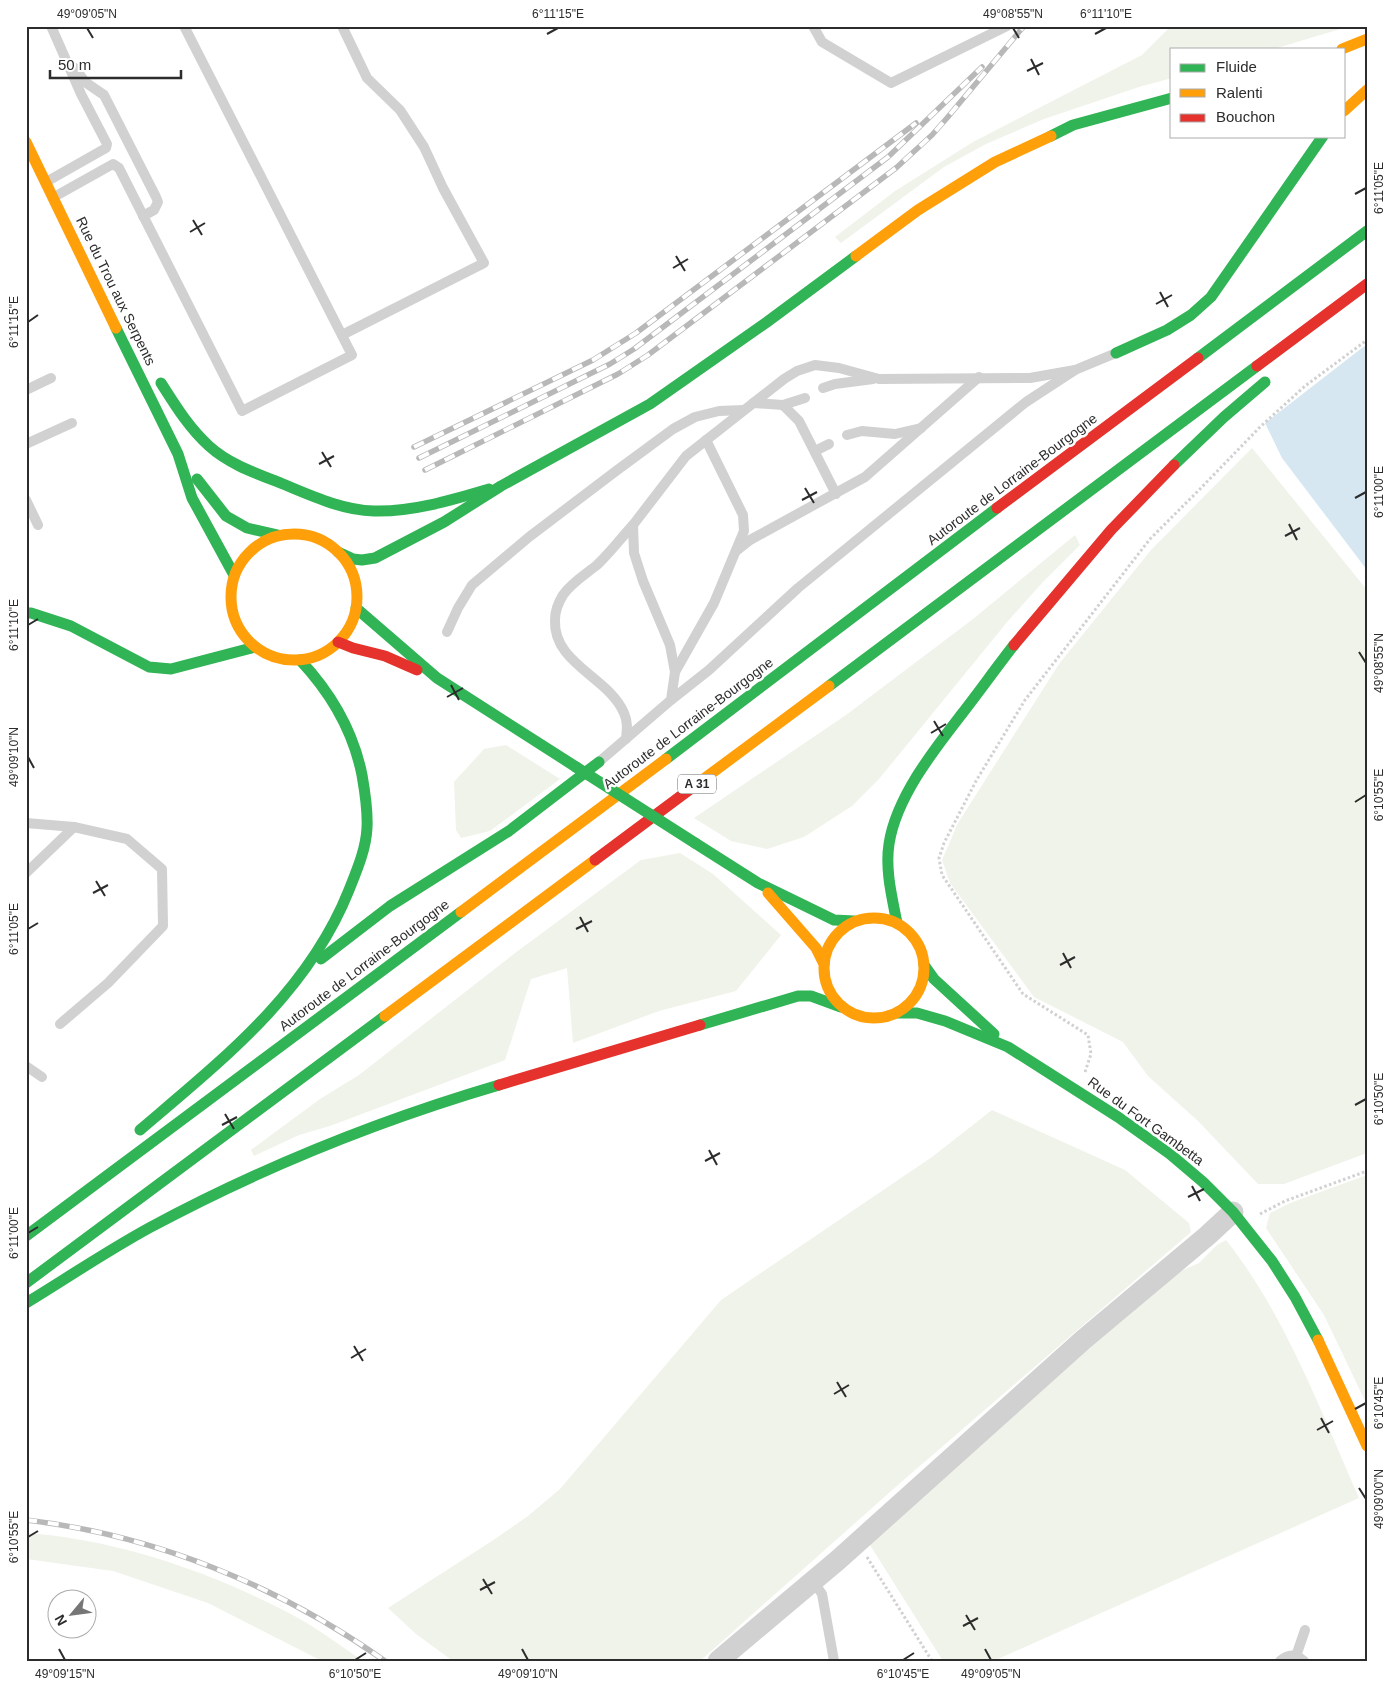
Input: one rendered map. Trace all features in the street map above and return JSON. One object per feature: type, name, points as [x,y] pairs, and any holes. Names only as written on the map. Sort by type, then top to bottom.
[{"type":"main road","points":[[1344,48],[1367,39]]},
{"type":"main road","points":[[1346,109],[1367,90]]},
{"type":"main road","points":[[338,552],[350,568],[356,588],[356,608],[350,626],[338,642],[327,651],[314,657],[300,660],[284,660],[268,655],[255,647],[232,625],[231,590],[234,575],[242,561],[264,541],[278,535],[310,536],[325,542],[338,552],[353,559],[362,560],[375,558],[391,551],[444,522],[500,486],[650,404],[689,378],[918,210],[995,162],[1073,125],[1170,99]]},
{"type":"main road","points":[[1116,353],[1167,330],[1191,315],[1211,297],[1322,138]]},
{"type":"main road","name":"Rue du Trou aux Serpents","points":[[26,142],[178,454],[192,498],[234,575]]},
{"type":"main road","name":"Autoroute de Lorraine-Bourgogne","points":[[26,1236],[681,748],[858,612],[1367,231]]},
{"type":"main road","name":"A 31","points":[[26,1283],[1367,284]]},
{"type":"main road","points":[[119,331],[153,372],[192,429],[210,447],[232,463],[321,500],[356,509],[374,511],[407,509],[441,503],[500,486]]},
{"type":"main road","points":[[897,923],[887,872],[888,851],[895,824],[916,780],[955,723],[1029,625],[1090,552],[1152,484],[1273,373],[1283,346]]},
{"type":"main road","name":"Rue du Trou aux Serpents","points":[[178,454],[226,516],[247,528],[278,535]]},
{"type":"main road","points":[[356,608],[437,678],[758,883],[834,920],[854,921]]},
{"type":"main road","points":[[26,613],[71,626],[149,667],[171,669],[255,647]]},
{"type":"main road","points":[[338,642],[353,648],[386,656],[437,678]]},
{"type":"main road","points":[[196,663],[209,649]]},
{"type":"main road","points":[[128,1140],[230,1053],[290,992],[308,969],[346,904],[362,854],[367,828],[366,803],[360,765],[351,736],[335,704],[312,672],[300,660]]},
{"type":"main road","points":[[308,969],[390,906],[509,831],[599,762]]},
{"type":"main road","points":[[758,883],[810,942],[823,962]]},
{"type":"main road","points":[[868,917],[883,918],[897,923],[911,933],[921,948],[924,966],[923,980],[918,993],[909,1005],[897,1013],[883,1018],[868,1018],[854,1015],[841,1006],[830,994],[824,978],[823,962],[828,945],[839,931],[854,921],[868,917]]},
{"type":"main road","name":"Rue du Fort Gambetta","points":[[924,966],[934,979],[1008,1047]]},
{"type":"main road","points":[[26,1304],[148,1229],[210,1198],[345,1137],[475,1092],[798,996],[811,996],[841,1006]]},
{"type":"main road","name":"Rue du Fort Gambetta","points":[[897,1013],[917,1013],[945,1021],[1008,1047],[1118,1117],[1170,1154],[1203,1182],[1237,1218],[1272,1261],[1295,1297],[1315,1334],[1367,1446]]},
{"type":"main road","points":[[83,1193],[108,1159]]},
{"type":"street","points":[[718,1661],[858,1542],[1083,1340],[1207,1236],[1237,1218]]},
{"type":"lane","points":[[46,182],[106,148],[107,144],[81,94],[51,26]]},
{"type":"lane","points":[[53,197],[113,164],[119,168],[242,411],[352,355],[184,26]]},
{"type":"lane","points":[[342,26],[367,78],[400,110],[424,147],[443,188],[484,263],[342,335]]},
{"type":"lane","points":[[814,26],[822,42],[891,83],[1007,26]]},
{"type":"lane","points":[[64,53],[85,82],[104,95],[156,197],[158,202],[154,210],[143,216]]},
{"type":"lane","points":[[599,762],[709,670],[798,588],[1026,402],[1075,370],[1116,353]]},
{"type":"lane","points":[[626,739],[627,723],[623,711],[610,693],[573,660],[561,646],[554,628],[555,612],[562,596],[599,563],[633,525],[686,456],[784,379],[797,371],[815,365],[839,368],[879,379]]},
{"type":"lane","points":[[824,388],[835,384],[879,379],[1030,378],[1075,370]]},
{"type":"lane","points":[[736,551],[750,540],[865,477],[979,377]]},
{"type":"lane","points":[[26,390],[51,378]]},
{"type":"lane","points":[[753,403],[783,405],[805,398]]},
{"type":"lane","points":[[783,405],[799,421],[836,494]]},
{"type":"lane","points":[[447,632],[458,608],[472,585],[529,537],[616,471],[673,429],[695,417],[720,411],[743,410]]},
{"type":"lane","points":[[26,444],[72,423]]},
{"type":"lane","points":[[847,434],[862,431],[894,434],[922,428]]},
{"type":"lane","points":[[675,672],[714,603],[744,531],[743,515],[706,440]]},
{"type":"lane","points":[[815,452],[829,444]]},
{"type":"lane","points":[[26,500],[38,525]]},
{"type":"lane","points":[[633,525],[634,553],[643,581],[670,645],[675,672],[671,700]]},
{"type":"lane","points":[[26,824],[74,827],[126,839],[162,869],[163,926],[108,983],[60,1024]]},
{"type":"lane","points":[[26,872],[74,827]]},
{"type":"lane","points":[[26,1066],[42,1077]]},
{"type":"lane","points":[[813,1581],[822,1594],[834,1661]]},
{"type":"lane","points":[[1280,1661],[1285,1657],[1300,1658],[1305,1630]]},
{"type":"path","points":[[1085,1072],[1091,1054],[1088,1035],[1023,994],[942,874],[939,858],[944,842],[976,781],[1025,700],[1150,539],[1260,427],[1305,386],[1367,340]]},
{"type":"path","points":[[1237,1218],[1367,1171]]},
{"type":"path","points":[[858,1542],[932,1661]]},
{"type":"shaded area","points":[[1171,26],[1350,26],[1277,48],[1170,48],[1170,79],[1044,119],[986,144],[944,167],[841,243],[835,237],[895,191],[973,142],[1142,55]]},
{"type":"shaded area","points":[[1367,344],[1367,570],[1282,458],[1265,423]]},
{"type":"shaded area","points":[[1252,448],[1367,590],[1367,1153],[1284,1184],[1258,1184],[1198,1121],[1148,1076],[1123,1042],[1034,997],[950,883],[942,860],[958,823],[1059,664],[1151,550]]},
{"type":"shaded area","points":[[1075,535],[1080,545],[1008,621],[879,779],[852,806],[804,837],[767,849],[731,841],[694,818],[846,715],[973,619]]},
{"type":"shaded area","points":[[506,745],[560,779],[490,831],[461,838],[456,830],[454,782],[484,749]]},
{"type":"shaded area","points":[[680,853],[713,874],[781,935],[736,991],[659,1011],[573,1043],[567,968],[531,979],[505,1060],[330,1126],[299,1135],[254,1156],[251,1150],[320,1099],[359,1075],[515,953],[641,860]]},
{"type":"shaded area","points":[[992,1110],[1125,1170],[1189,1223],[1191,1232],[899,1484],[700,1661],[453,1661],[416,1634],[388,1608],[495,1539],[528,1516],[560,1489],[721,1300],[932,1157]]},
{"type":"shaded area","points":[[1367,1175],[1367,1405],[1324,1315],[1266,1228],[1270,1213],[1290,1203]]},
{"type":"shaded area","points":[[1226,1240],[1267,1300],[1284,1332],[1316,1398],[1359,1498],[998,1659],[999,1661],[943,1661],[868,1542],[1172,1275],[1199,1263],[1217,1245]]},
{"type":"shaded area","points":[[26,1533],[60,1536],[127,1550],[160,1559],[225,1583],[297,1617],[363,1661],[322,1661],[208,1603],[113,1571],[26,1559]]},
{"type":"railway","points":[[425,470],[618,374],[648,355],[896,168],[932,135],[1024,26]]},
{"type":"railway","points":[[419,458],[610,364],[634,349],[888,157],[982,67]]},
{"type":"railway","points":[[414,447],[593,360],[636,333],[916,123]]},
{"type":"railway","points":[[26,1520],[74,1527],[122,1538],[168,1551],[214,1568],[259,1587],[302,1609],[385,1661]]},
{"type":"traffic: fast","points":[[1051,136],[1073,125],[1170,99]]},
{"type":"traffic: fast","points":[[1116,353],[1167,330],[1191,315],[1211,297],[1322,138]]},
{"type":"traffic: fast","points":[[1198,358],[1367,231]]},
{"type":"traffic: fast","points":[[338,552],[353,559],[375,558],[444,522],[501,486],[650,404],[767,322],[856,256]]},
{"type":"traffic: fast","points":[[116,328],[178,454],[192,498],[234,575]]},
{"type":"traffic: fast","points":[[829,686],[1257,366]]},
{"type":"traffic: fast","points":[[1174,465],[1224,417],[1265,382]]},
{"type":"traffic: fast","points":[[161,383],[189,424],[217,453],[245,468],[327,502],[362,510],[403,510],[489,489]]},
{"type":"traffic: fast","points":[[197,479],[226,516],[247,528],[278,535]]},
{"type":"traffic: fast","points":[[666,759],[997,508]]},
{"type":"traffic: fast","points":[[356,608],[437,678],[576,767]]},
{"type":"traffic: fast","points":[[26,613],[71,626],[149,667],[171,669],[255,647]]},
{"type":"traffic: fast","points":[[897,923],[890,884],[888,854],[893,827],[899,809],[907,792],[939,744],[1014,645]]},
{"type":"traffic: fast","points":[[140,1130],[231,1050],[286,993],[311,961],[332,927],[361,859],[365,844],[367,815],[358,758],[347,728],[331,699],[300,660]]},
{"type":"traffic: fast","points":[[321,959],[390,906],[509,831],[599,762]]},
{"type":"traffic: fast","points":[[576,767],[695,843]]},
{"type":"traffic: fast","points":[[695,843],[758,883],[834,920],[854,921]]},
{"type":"traffic: fast","points":[[26,1236],[461,912]]},
{"type":"traffic: fast","points":[[924,965],[934,979],[994,1034]]},
{"type":"traffic: fast","points":[[700,1025],[798,996],[811,996],[841,1007]]},
{"type":"traffic: fast","points":[[897,1013],[917,1013],[945,1021],[1008,1047],[1118,1117],[1170,1154],[1203,1182],[1233,1212],[1272,1261],[1295,1297],[1318,1340]]},
{"type":"traffic: fast","points":[[26,1283],[385,1016]]},
{"type":"traffic: fast","points":[[26,1303],[133,1237],[233,1186],[365,1130],[499,1085]]},
{"type":"traffic: slow","points":[[1344,48],[1367,39]]},
{"type":"traffic: slow","points":[[1346,109],[1367,90]]},
{"type":"traffic: slow","points":[[856,256],[918,210],[995,162],[1051,136]]},
{"type":"traffic: slow","points":[[26,142],[116,328]]},
{"type":"traffic: slow","points":[[294,534],[318,539],[338,553],[352,573],[357,597],[352,621],[338,641],[318,655],[294,660],[270,655],[250,641],[236,621],[231,597],[236,573],[250,553],[270,539],[294,534]]},
{"type":"traffic: slow","points":[[697,784],[829,686]]},
{"type":"traffic: slow","points":[[461,912],[666,759]]},
{"type":"traffic: slow","points":[[385,1016],[595,860]]},
{"type":"traffic: slow","points":[[768,893],[816,948],[823,962]]},
{"type":"traffic: slow","points":[[874,918],[893,921],[910,932],[921,949],[924,968],[921,987],[910,1004],[893,1015],[874,1018],[855,1015],[838,1004],[827,987],[824,968],[827,949],[838,932],[855,921],[874,918]]},
{"type":"traffic: slow","points":[[1318,1340],[1367,1446]]},
{"type":"traffic: jam","points":[[1257,366],[1367,284]]},
{"type":"traffic: jam","points":[[997,508],[1198,358]]},
{"type":"traffic: jam","points":[[1014,645],[1111,530],[1174,465]]},
{"type":"traffic: jam","points":[[338,642],[385,656],[417,670]]},
{"type":"traffic: jam","points":[[595,860],[697,784]]},
{"type":"traffic: jam","points":[[499,1085],[700,1025]]}]
